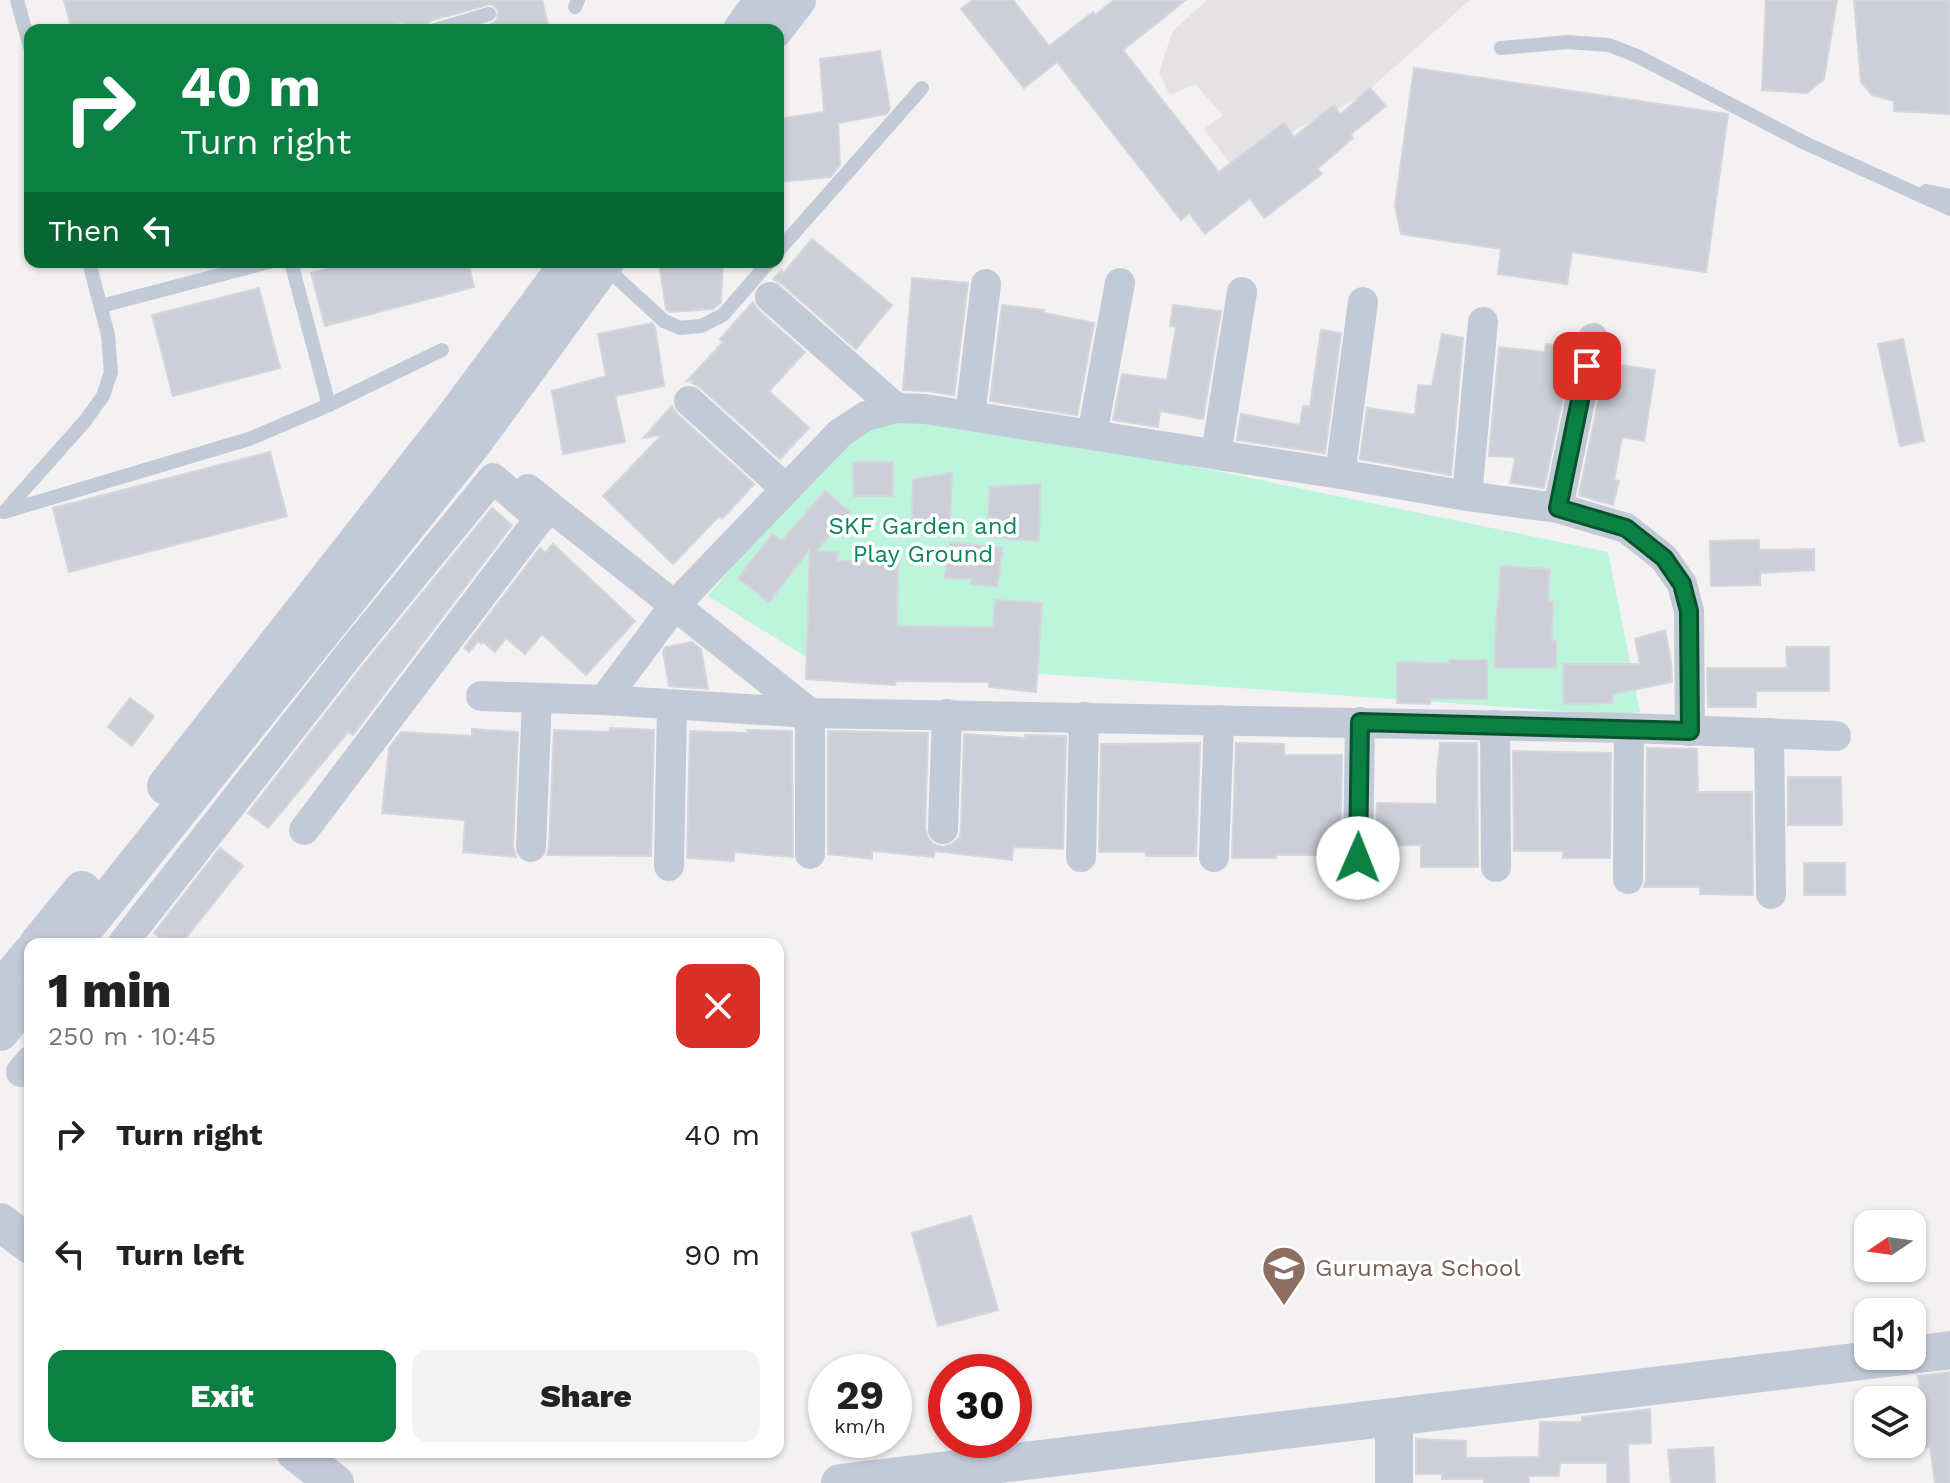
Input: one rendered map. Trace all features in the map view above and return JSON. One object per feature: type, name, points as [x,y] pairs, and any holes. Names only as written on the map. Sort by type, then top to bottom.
[{"type":"street","points":[[746,24],[764,0]]},
{"type":"street","points":[[779,24],[797,0]]},
{"type":"street","points":[[77,938],[588,268]]},
{"type":"street","points":[[1092,435],[1120,283]]},
{"type":"street","points":[[970,416],[986,284]]},
{"type":"street","points":[[1216,454],[1242,292]]},
{"type":"street","points":[[770,297],[896,408]]},
{"type":"street","points":[[1340,474],[1363,302]]},
{"type":"street","points":[[1467,496],[1483,322]]},
{"type":"street","points":[[1558,508],[1593,338]]},
{"type":"street","points":[[689,401],[786,489]]},
{"type":"street","points":[[604,700],[674,606],[840,433],[866,416],[896,408],[925,409],[1558,508],[1626,528],[1664,558],[1682,584],[1689,611],[1690,731]]},
{"type":"street","points":[[461,433],[538,507]]},
{"type":"street","points":[[43,938],[461,433]]},
{"type":"street","points":[[127,938],[351,652],[493,478],[674,606],[810,713]]},
{"type":"street","points":[[304,830],[538,507]]},
{"type":"street","points":[[481,696],[810,713],[1629,728],[1836,736]]},
{"type":"street","points":[[531,847],[537,698]]},
{"type":"street","points":[[669,866],[672,705]]},
{"type":"street","points":[[810,713],[810,854]]},
{"type":"street","points":[[943,829],[947,714]]},
{"type":"street","points":[[1081,857],[1084,717]]},
{"type":"street","points":[[1214,857],[1219,720]]},
{"type":"street","points":[[1358,858],[1360,722]]},
{"type":"street","points":[[1495,725],[1496,867]]},
{"type":"street","points":[[1628,879],[1629,728]]},
{"type":"street","points":[[1769,733],[1771,894]]},
{"type":"street","points":[[0,991],[24,961]]},
{"type":"street","points":[[0,1032],[24,1002]]},
{"type":"street","points":[[0,1222],[24,1240]]},
{"type":"street","points":[[1926,1353],[1950,1350]]},
{"type":"street","points":[[840,1483],[1854,1362]]},
{"type":"street","points":[[1394,1418],[1394,1483]]},
{"type":"street","points":[[303,1458],[335,1483]]},
{"type":"lane","points":[[17,0],[24,25]]},
{"type":"lane","points":[[455,24],[489,14]]},
{"type":"lane","points":[[1501,48],[1567,42],[1609,45],[1637,56],[1805,143],[1950,209]]},
{"type":"lane","points":[[784,244],[922,88]]},
{"type":"lane","points":[[1895,184],[1950,196]]},
{"type":"lane","points":[[2,515],[85,421],[103,396],[111,372],[108,335],[91,268]]},
{"type":"lane","points":[[101,306],[246,268]]},
{"type":"lane","points":[[293,268],[329,405]]},
{"type":"lane","points":[[598,268],[664,321],[680,328],[701,326],[723,315],[764,268]]},
{"type":"lane","points":[[2,515],[249,439],[329,405],[442,350]]},
{"type":"shaded area","points":[[1207,0],[1470,0],[1362,96],[1230,163],[1204,129],[1223,115],[1195,84],[1170,95],[1159,73],[1172,32]]},
{"type":"green space","name":"SKF Garden and Play Ground","points":[[872,400],[1608,552],[1640,712],[1617,715],[806,657],[708,596]]},
{"type":"building","points":[[64,0],[542,0],[548,24],[492,24],[497,20],[498,10],[491,4],[427,24],[70,24]]},
{"type":"building","points":[[973,0],[1013,0],[1049,46],[1114,0],[1186,0],[1123,50],[1219,172],[1284,123],[1294,137],[1334,105],[1340,115],[1370,88],[1386,106],[1351,134],[1353,138],[1317,169],[1322,174],[1264,218],[1250,198],[1205,234],[1189,213],[1181,220],[1057,62],[1024,88],[961,9]]},
{"type":"building","points":[[1766,0],[1837,0],[1824,79],[1807,93],[1762,90]]},
{"type":"building","points":[[1854,0],[1950,0],[1950,114],[1894,111],[1894,101],[1872,95],[1861,82]]},
{"type":"building","points":[[880,51],[890,109],[886,114],[838,123],[840,165],[830,177],[784,181],[784,118],[824,112],[820,59]]},
{"type":"building","points":[[1414,68],[1728,114],[1706,272],[1572,252],[1567,284],[1498,274],[1501,249],[1401,234],[1395,206]]},
{"type":"building","points":[[812,239],[892,305],[856,349],[773,279],[782,270],[782,275]]},
{"type":"building","points":[[330,268],[469,268],[474,287],[325,326],[311,273]]},
{"type":"building","points":[[660,268],[723,268],[721,302],[713,309],[670,312],[666,309]]},
{"type":"building","points":[[912,278],[968,283],[954,395],[903,390]]},
{"type":"building","points":[[259,288],[280,368],[173,396],[152,315]]},
{"type":"building","points":[[753,302],[805,352],[769,391],[809,428],[780,459],[692,383],[696,380],[687,381],[723,342],[720,339]]},
{"type":"building","points":[[1002,305],[1044,310],[1044,313],[1094,323],[1077,415],[990,401]]},
{"type":"building","points":[[1173,305],[1221,311],[1203,419],[1160,411],[1158,427],[1113,420],[1122,374],[1167,380],[1176,327],[1170,326]]},
{"type":"building","points":[[652,323],[664,386],[615,396],[625,442],[563,454],[552,391],[606,376],[598,334]]},
{"type":"building","points":[[1321,330],[1341,333],[1325,453],[1237,440],[1241,414],[1300,425],[1303,406],[1310,407]]},
{"type":"building","points":[[1442,334],[1463,338],[1451,475],[1360,459],[1367,408],[1415,415],[1418,385],[1432,386]]},
{"type":"building","points":[[1903,339],[1924,441],[1900,446],[1878,344]]},
{"type":"building","points":[[1546,344],[1573,348],[1544,488],[1510,483],[1513,457],[1489,456],[1499,347],[1545,352]]},
{"type":"building","points":[[1606,363],[1655,370],[1644,441],[1622,437],[1614,480],[1619,481],[1613,505],[1579,495]]},
{"type":"building","points":[[672,406],[754,484],[722,519],[719,516],[673,564],[603,496],[662,435],[643,438]]},
{"type":"building","points":[[270,452],[287,516],[69,572],[53,508]]},
{"type":"building","points":[[853,462],[893,462],[893,496],[854,496]]},
{"type":"building","points":[[952,473],[949,533],[912,531],[913,479]]},
{"type":"building","points":[[1040,484],[1039,541],[987,537],[990,487]]},
{"type":"building","points":[[825,491],[850,512],[816,551],[838,552],[837,561],[898,562],[897,626],[993,627],[995,600],[1042,603],[1036,692],[989,687],[989,682],[896,681],[895,685],[806,679],[810,549],[769,602],[738,578],[772,534],[782,541]]},
{"type":"building","points":[[492,508],[512,525],[353,735],[348,732],[268,828],[248,813]]},
{"type":"building","points":[[1759,540],[1759,550],[1814,549],[1814,570],[1760,573],[1760,585],[1711,586],[1710,541]]},
{"type":"building","points":[[950,542],[1003,548],[997,587],[971,584],[972,579],[945,578]]},
{"type":"building","points":[[553,544],[635,621],[586,675],[542,634],[525,654],[506,638],[495,652],[482,641],[481,644],[478,641],[469,652],[464,648],[540,548],[545,553]]},
{"type":"building","points":[[1501,566],[1550,569],[1548,601],[1553,602],[1552,641],[1556,641],[1556,668],[1495,668]]},
{"type":"building","points":[[1665,630],[1672,682],[1613,694],[1613,703],[1563,704],[1563,664],[1640,664],[1635,639]]},
{"type":"building","points":[[692,642],[701,649],[708,689],[669,686],[663,651],[666,647]]},
{"type":"building","points":[[1786,647],[1829,647],[1829,691],[1756,691],[1756,707],[1708,707],[1707,668],[1787,668]]},
{"type":"building","points":[[1449,660],[1487,660],[1487,699],[1430,699],[1430,704],[1397,703],[1397,662],[1449,663]]},
{"type":"building","points":[[130,698],[154,716],[132,746],[108,727]]},
{"type":"building","points":[[610,728],[654,730],[651,856],[547,855],[554,730],[610,732]]},
{"type":"building","points":[[472,729],[518,732],[513,846],[516,857],[463,852],[465,820],[382,813],[389,748],[401,732],[472,736]]},
{"type":"building","points":[[747,730],[792,731],[793,857],[734,852],[734,861],[687,858],[690,731],[747,733]]},
{"type":"building","points":[[828,731],[928,733],[925,829],[933,844],[943,847],[959,838],[961,830],[964,734],[1025,738],[1025,735],[1066,736],[1063,849],[1013,847],[1012,860],[934,851],[934,857],[872,851],[872,859],[828,854]]},
{"type":"building","points":[[1200,743],[1196,856],[1099,852],[1101,744]]},
{"type":"building","points":[[1236,743],[1284,744],[1284,755],[1342,755],[1340,855],[1232,858]]},
{"type":"building","points":[[1440,743],[1477,743],[1478,867],[1421,867],[1421,845],[1376,845],[1377,803],[1437,804]]},
{"type":"building","points":[[1647,748],[1697,749],[1698,792],[1752,792],[1753,895],[1700,894],[1700,887],[1644,887]]},
{"type":"building","points":[[1513,751],[1611,753],[1610,858],[1563,858],[1563,851],[1514,851]]},
{"type":"building","points":[[1788,777],[1841,777],[1842,825],[1788,825]]},
{"type":"building","points":[[220,848],[243,866],[186,938],[160,938],[154,933]]},
{"type":"building","points":[[1804,863],[1845,863],[1845,895],[1804,895]]},
{"type":"building","points":[[971,1216],[998,1310],[938,1326],[912,1233]]},
{"type":"building","points":[[1950,1372],[1950,1483],[1935,1483],[1930,1447],[1926,1448],[1926,1386],[1920,1386],[1918,1376]]},
{"type":"building","points":[[1650,1409],[1651,1443],[1628,1444],[1629,1483],[1607,1483],[1607,1463],[1560,1463],[1559,1476],[1529,1476],[1529,1483],[1484,1483],[1484,1479],[1442,1479],[1442,1474],[1416,1474],[1416,1439],[1466,1441],[1466,1458],[1539,1457],[1540,1422],[1582,1422],[1582,1417]]},
{"type":"building","points":[[1713,1447],[1715,1483],[1671,1483],[1668,1450]]},
{"type":"place","name":"Gurumaya School","points":[[1284,1307]]},
{"type":"route","points":[[1358,858],[1360,722],[1690,731],[1689,611],[1682,584],[1664,558],[1626,528],[1558,508],[1587,366]]}]
